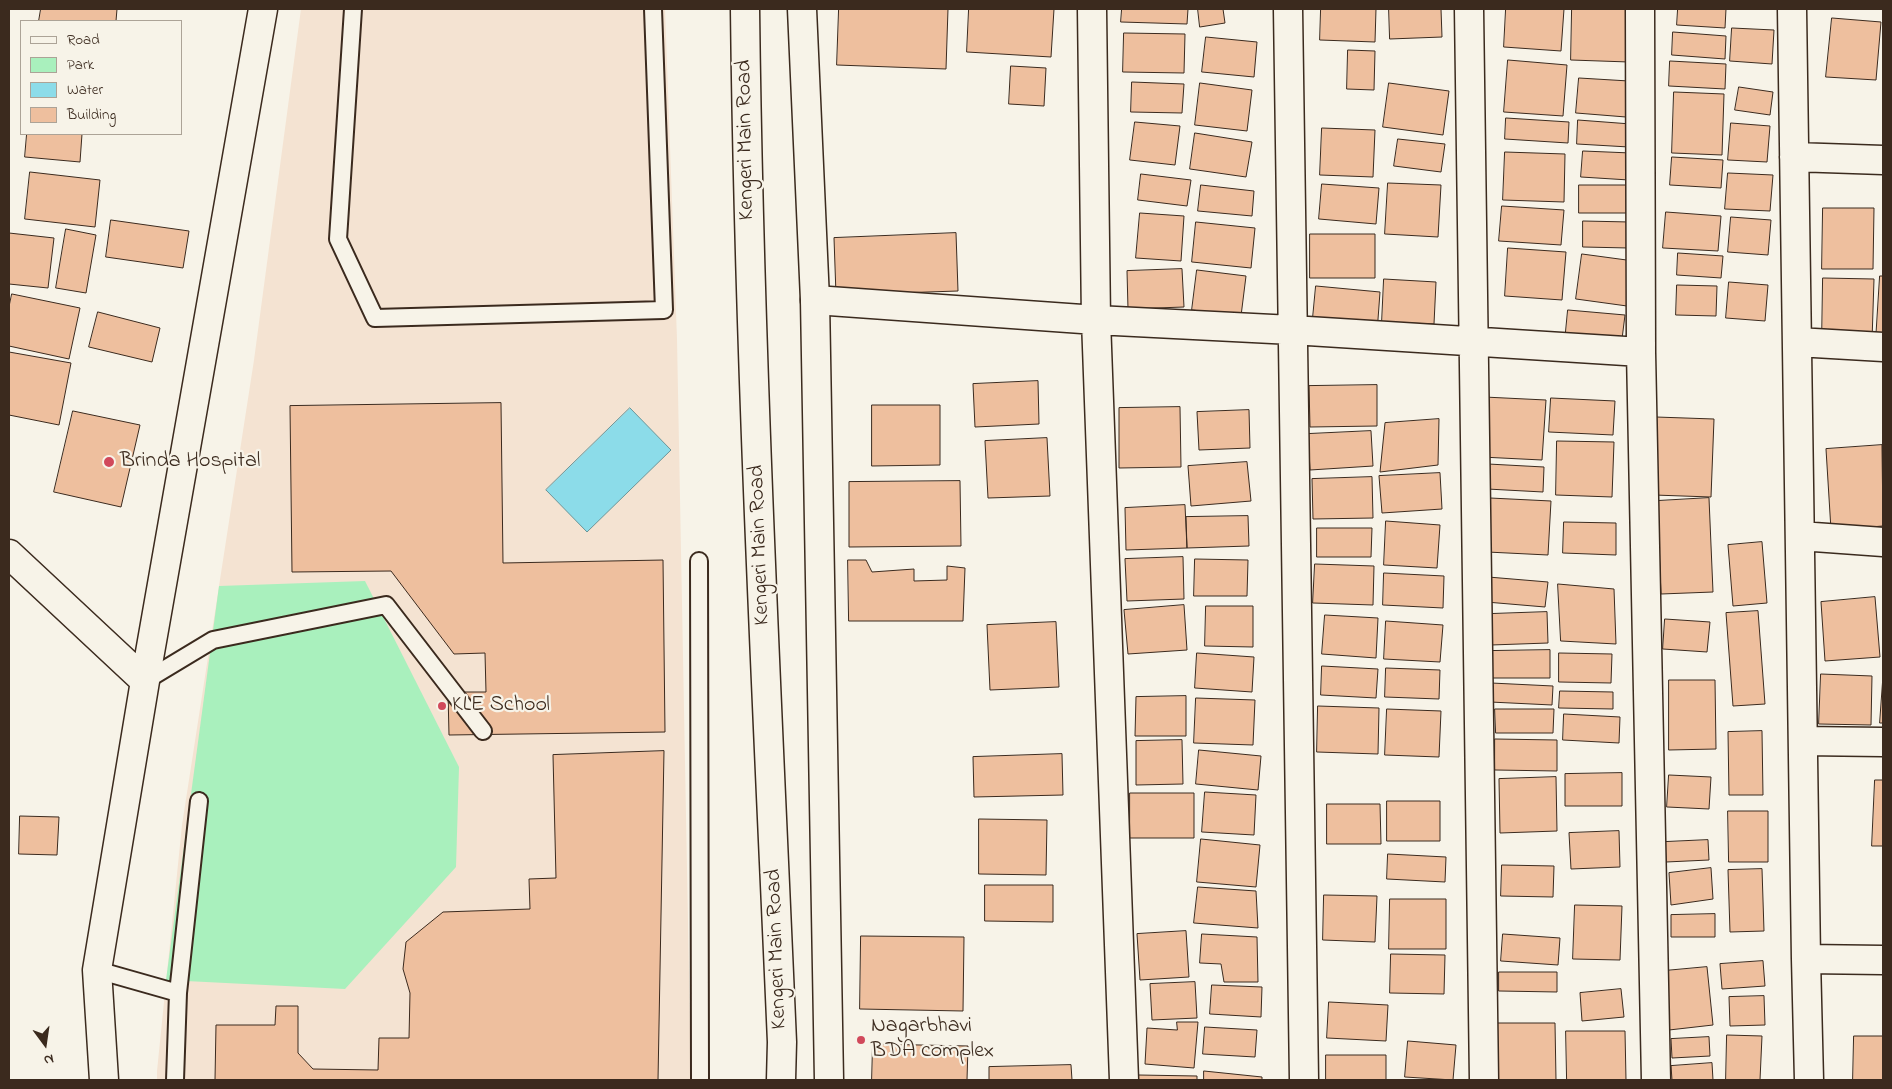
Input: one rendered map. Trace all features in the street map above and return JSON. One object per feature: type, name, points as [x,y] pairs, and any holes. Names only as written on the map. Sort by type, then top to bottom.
[{"type":"street","points":[[104,1080],[97,970],[145,681],[263,9]]},
{"type":"street","name":"Kengeri Main Road","points":[[745,9],[747,166],[761,563],[781,1022],[781,1080]]},
{"type":"street","points":[[802,9],[815,300],[829,1080]]},
{"type":"street","points":[[1092,9],[1096,320],[1124,1080]]},
{"type":"street","points":[[1288,9],[1304,1080]]},
{"type":"street","points":[[1469,9],[1484,1080]]},
{"type":"street","points":[[1640,9],[1641,352],[1656,1080]]},
{"type":"street","points":[[1792,9],[1806,959],[1810,1080]]},
{"type":"street","points":[[1794,157],[1883,160]]},
{"type":"street","points":[[815,300],[1096,320],[1292,330],[1641,352]]},
{"type":"street","points":[[1797,342],[1883,347]]},
{"type":"street","points":[[1800,536],[1883,542]]},
{"type":"street","points":[[9,554],[145,681]]},
{"type":"street","points":[[1803,741],[1883,742]]},
{"type":"street","points":[[1806,959],[1883,960]]},
{"type":"lane","points":[[352,9],[338,239],[375,318],[664,310],[653,9]]},
{"type":"lane","points":[[699,561],[700,1080]]},
{"type":"lane","points":[[145,681],[213,640],[386,605],[483,731]]},
{"type":"lane","points":[[175,1080],[178,993],[199,801]]},
{"type":"lane","points":[[97,970],[178,993]]},
{"type":"shaded area","name":"KLE School","points":[[301,9],[665,9],[677,339],[691,1080],[157,1080],[182,825],[254,360]]},
{"type":"green space","points":[[365,581],[459,767],[456,867],[345,989],[166,980],[219,586]]},
{"type":"water","points":[[630,408],[671,450],[587,532],[546,490]]},
{"type":"building","points":[[41,9],[117,9],[116,20],[39,20]]},
{"type":"building","points":[[839,9],[948,9],[946,69],[837,65]]},
{"type":"building","points":[[969,9],[1054,9],[1051,57],[967,52]]},
{"type":"building","points":[[1122,9],[1188,9],[1187,24],[1121,22]]},
{"type":"building","points":[[1198,9],[1223,9],[1225,23],[1200,27]]},
{"type":"building","points":[[1321,9],[1376,9],[1375,42],[1320,40]]},
{"type":"building","points":[[1389,9],[1441,9],[1442,37],[1390,39]]},
{"type":"building","points":[[1506,9],[1564,9],[1561,51],[1504,47]]},
{"type":"building","points":[[1572,9],[1630,9],[1629,62],[1571,60]]},
{"type":"building","points":[[1678,9],[1726,9],[1725,28],[1677,25]]},
{"type":"building","points":[[1832,18],[1881,22],[1876,80],[1826,77]]},
{"type":"building","points":[[1732,28],[1774,30],[1772,64],[1730,61]]},
{"type":"building","points":[[1673,32],[1726,36],[1725,59],[1672,55]]},
{"type":"building","points":[[1124,33],[1185,34],[1184,73],[1123,72]]},
{"type":"building","points":[[1206,37],[1257,42],[1254,77],[1202,72]]},
{"type":"building","points":[[1348,50],[1375,51],[1374,90],[1347,89]]},
{"type":"building","points":[[1508,60],[1567,65],[1563,116],[1504,112]]},
{"type":"building","points":[[1670,61],[1726,64],[1725,89],[1669,86]]},
{"type":"building","points":[[1011,66],[1046,68],[1044,106],[1009,104]]},
{"type":"building","points":[[1579,78],[1629,81],[1626,117],[1576,113]]},
{"type":"building","points":[[1132,82],[1184,84],[1182,113],[1131,112]]},
{"type":"building","points":[[1200,83],[1252,90],[1247,131],[1195,125]]},
{"type":"building","points":[[1389,83],[1449,91],[1443,135],[1383,127]]},
{"type":"building","points":[[1739,87],[1773,92],[1770,115],[1735,110]]},
{"type":"building","points":[[1674,92],[1724,94],[1722,155],[1672,153]]},
{"type":"building","points":[[1506,118],[1569,122],[1568,143],[1505,139]]},
{"type":"building","points":[[1578,120],[1631,124],[1629,147],[1577,144]]},
{"type":"building","points":[[1135,122],[1180,126],[1175,165],[1130,160]]},
{"type":"building","points":[[1731,123],[1770,126],[1767,162],[1728,160]]},
{"type":"building","points":[[1322,128],[1375,130],[1373,177],[1320,175]]},
{"type":"building","points":[[1195,133],[1252,142],[1246,177],[1190,169]]},
{"type":"building","points":[[27,135],[82,135],[80,162],[25,157]]},
{"type":"building","points":[[1398,139],[1445,144],[1441,172],[1394,166]]},
{"type":"building","points":[[1583,151],[1631,153],[1629,180],[1581,177]]},
{"type":"building","points":[[1505,152],[1565,154],[1564,202],[1503,200]]},
{"type":"building","points":[[1672,157],[1723,160],[1721,188],[1670,185]]},
{"type":"building","points":[[30,172],[100,180],[95,227],[25,219]]},
{"type":"building","points":[[1728,173],[1773,175],[1770,211],[1725,209]]},
{"type":"building","points":[[1141,174],[1191,180],[1187,206],[1138,200]]},
{"type":"building","points":[[1388,183],[1441,185],[1438,237],[1385,234]]},
{"type":"building","points":[[1322,184],[1379,188],[1376,224],[1319,219]]},
{"type":"building","points":[[1201,185],[1254,191],[1252,216],[1198,211]]},
{"type":"building","points":[[1579,185],[1628,185],[1627,213],[1579,213]]},
{"type":"building","points":[[1502,206],[1564,210],[1561,245],[1499,241]]},
{"type":"building","points":[[1823,208],[1874,208],[1873,269],[1822,269]]},
{"type":"building","points":[[1666,212],[1721,216],[1718,251],[1663,248]]},
{"type":"building","points":[[1140,213],[1184,216],[1181,261],[1136,258]]},
{"type":"building","points":[[1731,217],[1771,220],[1768,255],[1728,252]]},
{"type":"building","points":[[111,220],[189,231],[183,268],[106,257]]},
{"type":"building","points":[[1583,221],[1630,222],[1629,248],[1583,247]]},
{"type":"building","points":[[1196,222],[1255,228],[1251,268],[1192,262]]},
{"type":"building","points":[[66,229],[96,235],[86,293],[56,288]]},
{"type":"building","points":[[9,233],[54,238],[48,288],[9,284]]},
{"type":"building","points":[[956,233],[958,291],[836,295],[834,238]]},
{"type":"building","points":[[1310,234],[1375,234],[1375,278],[1310,278]]},
{"type":"building","points":[[1508,248],[1566,252],[1562,300],[1505,296]]},
{"type":"building","points":[[1678,253],[1723,256],[1721,278],[1677,275]]},
{"type":"building","points":[[1582,254],[1634,261],[1627,306],[1576,299]]},
{"type":"building","points":[[1182,269],[1184,307],[1128,309],[1127,271]]},
{"type":"building","points":[[1197,270],[1246,276],[1241,316],[1192,310]]},
{"type":"building","points":[[1880,276],[1883,276],[1883,340],[1876,340]]},
{"type":"building","points":[[1823,278],[1874,279],[1872,341],[1822,340]]},
{"type":"building","points":[[1384,279],[1436,282],[1434,324],[1382,322]]},
{"type":"building","points":[[1729,282],[1768,285],[1765,321],[1726,318]]},
{"type":"building","points":[[1677,285],[1717,286],[1716,316],[1676,315]]},
{"type":"building","points":[[1316,286],[1380,292],[1377,333],[1312,328]]},
{"type":"building","points":[[12,294],[80,308],[69,359],[9,346],[9,307]]},
{"type":"building","points":[[1568,310],[1625,315],[1621,347],[1565,341]]},
{"type":"building","points":[[98,312],[160,328],[152,362],[89,347]]},
{"type":"building","points":[[9,352],[71,363],[59,425],[9,415]]},
{"type":"building","points":[[1038,381],[1039,424],[975,427],[973,384]]},
{"type":"building","points":[[1377,385],[1377,426],[1310,427],[1309,386]]},
{"type":"building","points":[[1484,397],[1546,400],[1542,460],[1481,457]]},
{"type":"building","points":[[1551,398],[1615,401],[1613,435],[1549,432]]},
{"type":"building","points":[[501,403],[503,563],[663,560],[665,732],[449,735],[448,692],[486,692],[485,653],[454,654],[391,571],[292,572],[290,406]]},
{"type":"building","points":[[872,405],[940,405],[940,465],[872,466]]},
{"type":"building","points":[[1180,407],[1181,467],[1119,468],[1119,408]]},
{"type":"building","points":[[1249,410],[1250,448],[1199,450],[1197,412]]},
{"type":"building","points":[[73,411],[140,425],[121,507],[54,492]]},
{"type":"building","points":[[1656,417],[1714,419],[1711,497],[1654,495]]},
{"type":"building","points":[[1439,419],[1438,465],[1380,472],[1385,423]]},
{"type":"building","points":[[1371,431],[1373,466],[1310,470],[1308,434]]},
{"type":"building","points":[[1047,438],[1050,496],[988,498],[985,441]]},
{"type":"building","points":[[1557,441],[1614,442],[1612,497],[1556,495]]},
{"type":"building","points":[[1882,445],[1883,526],[1831,530],[1826,449]]},
{"type":"building","points":[[1247,462],[1251,501],[1191,506],[1188,466]]},
{"type":"building","points":[[1488,464],[1544,467],[1543,492],[1487,489]]},
{"type":"building","points":[[1440,473],[1442,509],[1382,513],[1379,476]]},
{"type":"building","points":[[1372,477],[1373,518],[1313,519],[1312,479]]},
{"type":"building","points":[[960,481],[961,546],[849,547],[849,482]]},
{"type":"building","points":[[1490,498],[1551,501],[1548,555],[1487,552]]},
{"type":"building","points":[[1709,498],[1713,592],[1661,594],[1657,501]]},
{"type":"building","points":[[1185,505],[1187,548],[1126,550],[1125,508]]},
{"type":"building","points":[[1248,516],[1249,546],[1187,548],[1186,517]]},
{"type":"building","points":[[1386,521],[1440,525],[1437,568],[1384,565]]},
{"type":"building","points":[[1564,522],[1616,523],[1616,555],[1563,553]]},
{"type":"building","points":[[1317,528],[1372,528],[1371,557],[1317,557]]},
{"type":"building","points":[[1762,542],[1767,603],[1733,606],[1728,545]]},
{"type":"building","points":[[1183,557],[1184,599],[1127,601],[1125,559]]},
{"type":"building","points":[[1195,559],[1248,560],[1247,596],[1194,596]]},
{"type":"building","points":[[848,560],[866,560],[872,572],[914,569],[914,581],[947,580],[947,566],[965,568],[963,621],[849,621]]},
{"type":"building","points":[[1315,564],[1374,566],[1373,605],[1313,603]]},
{"type":"building","points":[[1384,573],[1444,576],[1443,608],[1383,605]]},
{"type":"building","points":[[1488,577],[1548,582],[1545,607],[1486,602]]},
{"type":"building","points":[[1558,584],[1614,589],[1616,644],[1561,641]]},
{"type":"building","points":[[1875,597],[1880,657],[1825,661],[1821,602]]},
{"type":"building","points":[[1184,605],[1187,650],[1128,654],[1124,610]]},
{"type":"building","points":[[1206,606],[1253,606],[1253,647],[1205,646]]},
{"type":"building","points":[[1758,611],[1765,704],[1733,706],[1726,613]]},
{"type":"building","points":[[1547,612],[1548,643],[1491,645],[1490,614]]},
{"type":"building","points":[[1325,615],[1378,618],[1376,658],[1322,654]]},
{"type":"building","points":[[1665,619],[1710,622],[1707,652],[1663,649]]},
{"type":"building","points":[[1386,621],[1443,625],[1440,662],[1384,659]]},
{"type":"building","points":[[1056,622],[1059,687],[990,690],[987,625]]},
{"type":"building","points":[[1550,650],[1550,678],[1489,678],[1489,651]]},
{"type":"building","points":[[1197,653],[1254,657],[1252,692],[1195,688]]},
{"type":"building","points":[[1559,653],[1612,654],[1611,683],[1559,682]]},
{"type":"building","points":[[1322,666],[1378,669],[1376,698],[1321,695]]},
{"type":"building","points":[[1386,668],[1440,670],[1439,699],[1385,697]]},
{"type":"building","points":[[1821,674],[1872,676],[1871,725],[1819,724]]},
{"type":"building","points":[[1883,676],[1883,723],[1880,723]]},
{"type":"building","points":[[1669,680],[1715,680],[1716,749],[1669,750]]},
{"type":"building","points":[[1491,683],[1553,686],[1552,705],[1490,702]]},
{"type":"building","points":[[1560,691],[1613,692],[1613,709],[1559,708]]},
{"type":"building","points":[[1186,696],[1186,736],[1135,736],[1136,697]]},
{"type":"building","points":[[1196,698],[1255,700],[1253,745],[1194,743]]},
{"type":"building","points":[[1318,706],[1379,708],[1378,754],[1317,752]]},
{"type":"building","points":[[1387,709],[1441,711],[1439,757],[1385,755]]},
{"type":"building","points":[[1495,709],[1554,709],[1553,733],[1496,733]]},
{"type":"building","points":[[1564,714],[1620,717],[1619,743],[1563,740]]},
{"type":"building","points":[[1762,731],[1763,795],[1729,795],[1728,732]]},
{"type":"building","points":[[1495,739],[1557,740],[1557,771],[1495,770]]},
{"type":"building","points":[[1182,740],[1183,784],[1136,785],[1136,741]]},
{"type":"building","points":[[1199,750],[1261,756],[1258,790],[1196,784]]},
{"type":"building","points":[[664,751],[658,1080],[215,1080],[216,1025],[275,1025],[276,1006],[298,1006],[298,1053],[313,1069],[378,1070],[379,1038],[409,1038],[410,993],[403,969],[406,942],[443,912],[530,909],[529,879],[556,878],[553,755]]},
{"type":"building","points":[[1062,754],[1063,795],[974,797],[973,757]]},
{"type":"building","points":[[1622,773],[1622,806],[1565,806],[1565,774]]},
{"type":"building","points":[[1669,775],[1711,777],[1709,809],[1667,807]]},
{"type":"building","points":[[1556,777],[1557,831],[1500,833],[1499,779]]},
{"type":"building","points":[[1875,780],[1883,780],[1883,846],[1872,846]]},
{"type":"building","points":[[1205,792],[1256,795],[1254,835],[1202,832]]},
{"type":"building","points":[[1130,793],[1194,793],[1194,838],[1130,838]]},
{"type":"building","points":[[1387,801],[1440,801],[1440,841],[1387,841]]},
{"type":"building","points":[[1327,804],[1380,804],[1381,844],[1327,844]]},
{"type":"building","points":[[1728,811],[1768,811],[1768,862],[1729,862]]},
{"type":"building","points":[[20,816],[59,817],[57,855],[19,854]]},
{"type":"building","points":[[979,819],[1047,820],[1046,875],[979,874]]},
{"type":"building","points":[[1619,831],[1620,867],[1571,869],[1569,833]]},
{"type":"building","points":[[1201,839],[1260,845],[1256,887],[1197,882]]},
{"type":"building","points":[[1708,840],[1709,860],[1666,862],[1665,842]]},
{"type":"building","points":[[1388,854],[1446,857],[1445,882],[1387,879]]},
{"type":"building","points":[[1502,865],[1554,866],[1553,897],[1501,896]]},
{"type":"building","points":[[1711,868],[1713,899],[1671,905],[1669,873]]},
{"type":"building","points":[[1762,869],[1764,931],[1730,932],[1728,870]]},
{"type":"building","points":[[985,885],[1053,885],[1053,922],[985,921]]},
{"type":"building","points":[[1198,887],[1256,891],[1258,928],[1194,923]]},
{"type":"building","points":[[1324,895],[1377,896],[1375,942],[1323,940]]},
{"type":"building","points":[[1390,899],[1446,899],[1446,949],[1389,949]]},
{"type":"building","points":[[1575,905],[1622,906],[1620,960],[1573,959]]},
{"type":"building","points":[[1715,914],[1715,937],[1671,937],[1671,915]]},
{"type":"building","points":[[1186,931],[1189,977],[1140,980],[1137,934]]},
{"type":"building","points":[[1202,934],[1257,937],[1258,982],[1224,982],[1221,964],[1200,963]]},
{"type":"building","points":[[1503,934],[1560,938],[1558,965],[1501,961]]},
{"type":"building","points":[[861,936],[964,937],[963,1011],[860,1009]]},
{"type":"building","points":[[1391,954],[1445,955],[1444,994],[1390,993]]},
{"type":"building","points":[[1763,961],[1765,986],[1722,989],[1720,964]]},
{"type":"building","points":[[1707,967],[1713,1025],[1669,1030],[1664,971]]},
{"type":"building","points":[[1499,972],[1557,972],[1557,992],[1499,991]]},
{"type":"building","points":[[1195,982],[1197,1018],[1152,1020],[1150,984]]},
{"type":"building","points":[[1212,985],[1262,987],[1261,1017],[1210,1014]]},
{"type":"building","points":[[1621,989],[1624,1017],[1582,1021],[1580,993]]},
{"type":"building","points":[[1764,996],[1765,1025],[1730,1026],[1729,997]]},
{"type":"building","points":[[1329,1002],[1388,1005],[1386,1041],[1327,1038]]},
{"type":"building","points":[[1177,1022],[1198,1022],[1194,1068],[1145,1064],[1147,1028],[1177,1030]]},
{"type":"building","points":[[1492,1023],[1555,1023],[1556,1080],[1493,1080]]},
{"type":"building","points":[[1205,1027],[1257,1030],[1255,1057],[1203,1054]]},
{"type":"building","points":[[1566,1031],[1625,1031],[1626,1080],[1567,1080]]},
{"type":"building","points":[[1727,1035],[1762,1036],[1760,1080],[1726,1080]]},
{"type":"building","points":[[1854,1036],[1883,1036],[1883,1080],[1853,1080]]},
{"type":"building","points":[[1709,1037],[1710,1056],[1672,1058],[1671,1039]]},
{"type":"building","points":[[1408,1041],[1456,1045],[1453,1080],[1405,1077]]},
{"type":"building","points":[[873,1044],[968,1046],[967,1080],[872,1080]]},
{"type":"building","points":[[1326,1055],[1386,1055],[1386,1080],[1326,1080]]},
{"type":"building","points":[[1712,1063],[1713,1080],[1672,1080],[1671,1066]]},
{"type":"building","points":[[1071,1065],[1072,1080],[989,1080],[989,1067]]},
{"type":"building","points":[[1204,1071],[1262,1077],[1262,1080],[1204,1080]]},
{"type":"building","points":[[1138,1075],[1197,1076],[1197,1080],[1138,1080]]},
{"type":"place","name":"Brinda Hospital","points":[[109,462]]},
{"type":"place","name":"KLE School","points":[[442,706]]},
{"type":"place","name":"Nagarbhavi BDA complex","points":[[861,1040]]}]
